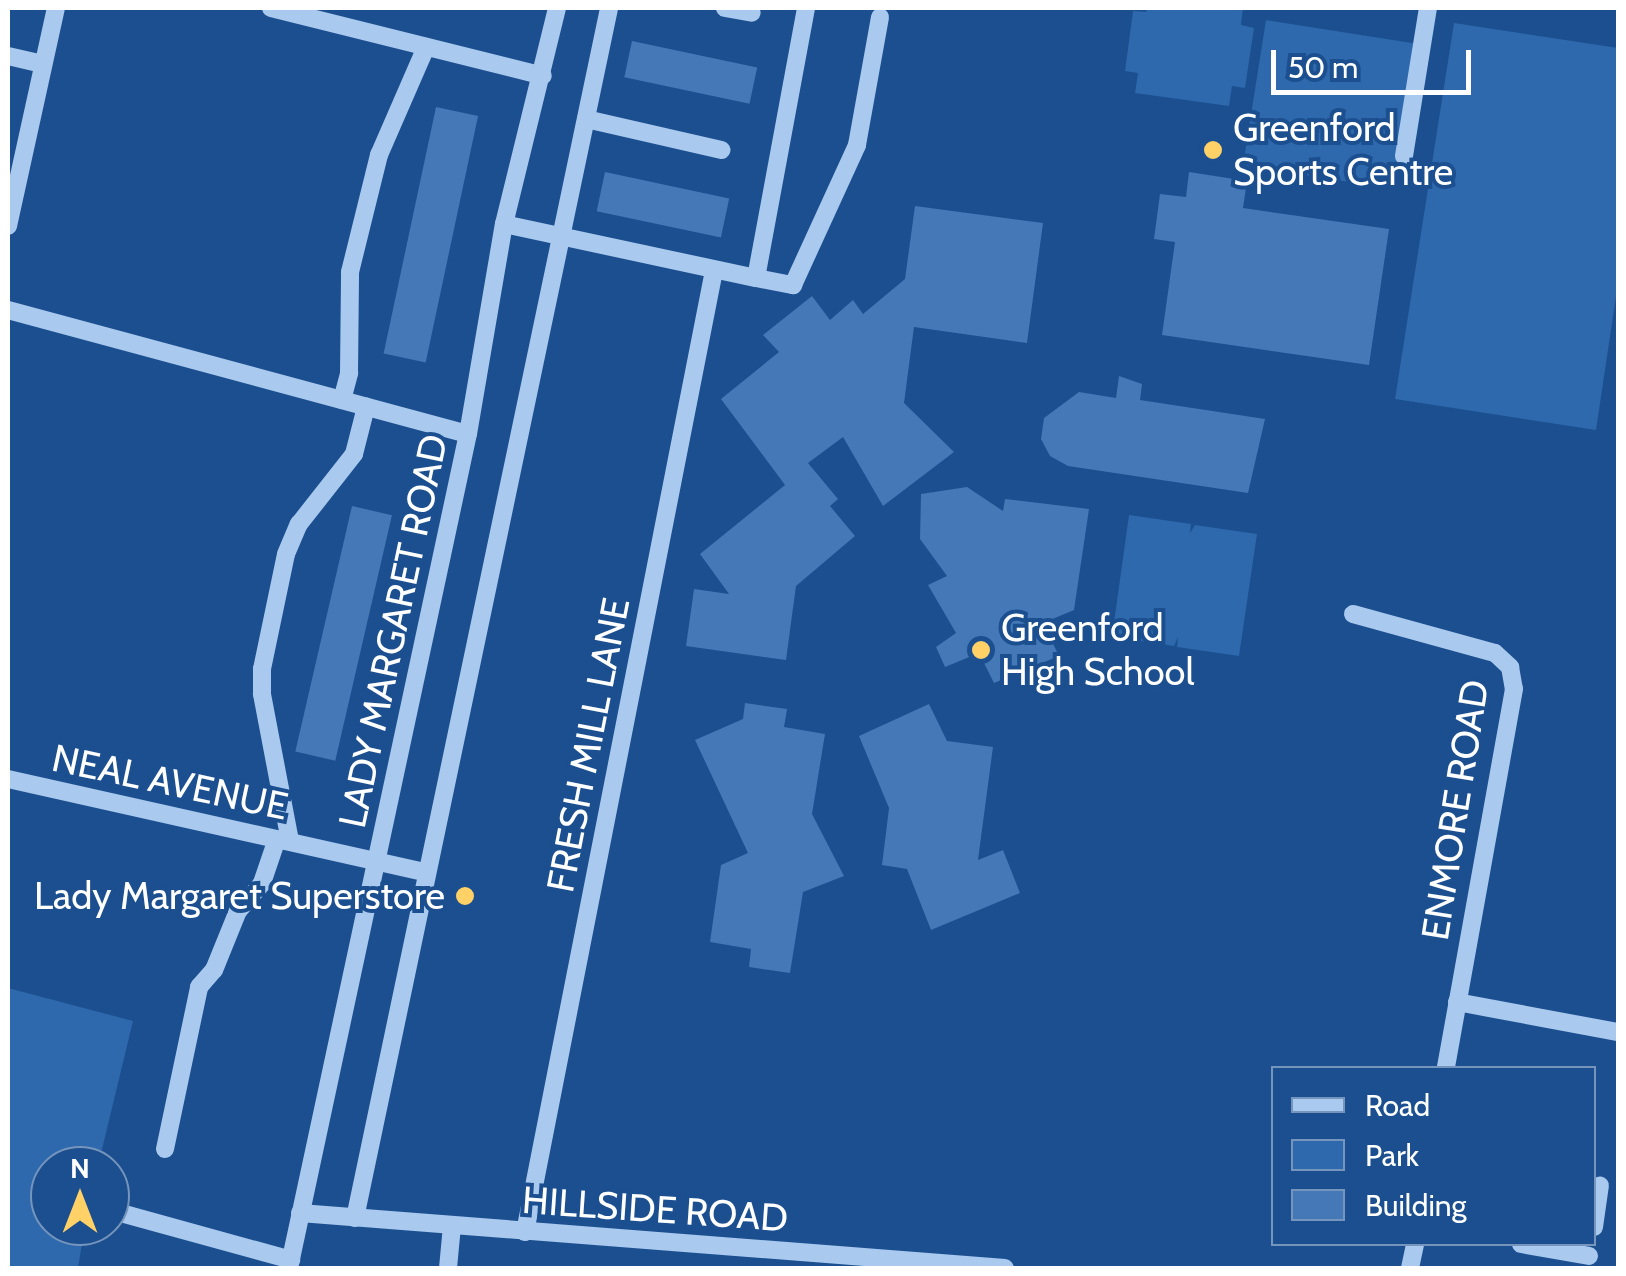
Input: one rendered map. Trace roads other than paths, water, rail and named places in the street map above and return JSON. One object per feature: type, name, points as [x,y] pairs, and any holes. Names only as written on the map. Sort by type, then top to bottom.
[{"type":"street","points":[[8,226],[56,8]]},
{"type":"street","points":[[271,8],[543,76]]},
{"type":"street","name":"LADY MARGARET ROAD","points":[[290,1264],[468,434],[504,224],[557,8]]},
{"type":"street","points":[[355,1218],[609,8]]},
{"type":"street","points":[[725,8],[752,13]]},
{"type":"street","points":[[756,278],[806,8]]},
{"type":"street","points":[[1404,156],[1428,8]]},
{"type":"street","points":[[504,224],[793,286],[857,145],[880,16]]},
{"type":"street","points":[[342,400],[350,373],[350,272],[379,154],[426,47]]},
{"type":"street","points":[[8,56],[42,64]]},
{"type":"street","points":[[586,119],[721,150]]},
{"type":"street","name":"FRESH MILL LANE","points":[[524,1232],[714,270]]},
{"type":"street","points":[[8,310],[468,434]]},
{"type":"street","points":[[165,1149],[200,987],[214,970],[238,912],[262,884],[283,840],[262,694],[262,669],[286,554],[299,524],[354,454],[366,406]]},
{"type":"street","name":"ENMORE ROAD","points":[[1352,614],[1495,653],[1510,667],[1514,689],[1446,1066]]},
{"type":"street","name":"NEAL AVENUE","points":[[8,779],[425,872]]},
{"type":"street","points":[[1457,1002],[1618,1032]]},
{"type":"street","points":[[1596,1212],[1600,1185]]},
{"type":"street","name":"HILLSIDE ROAD","points":[[300,1213],[1005,1268]]},
{"type":"street","points":[[130,1217],[258,1260],[290,1264]]},
{"type":"street","points":[[448,1268],[452,1226]]},
{"type":"street","points":[[1533,1246],[1589,1256]]},
{"type":"place","name":"Greenford Sports Centre","points":[[1213,150]]},
{"type":"place","name":"Greenford High School","points":[[981,650]]},
{"type":"place","name":"Lady Margaret Superstore","points":[[465,896]]}]
